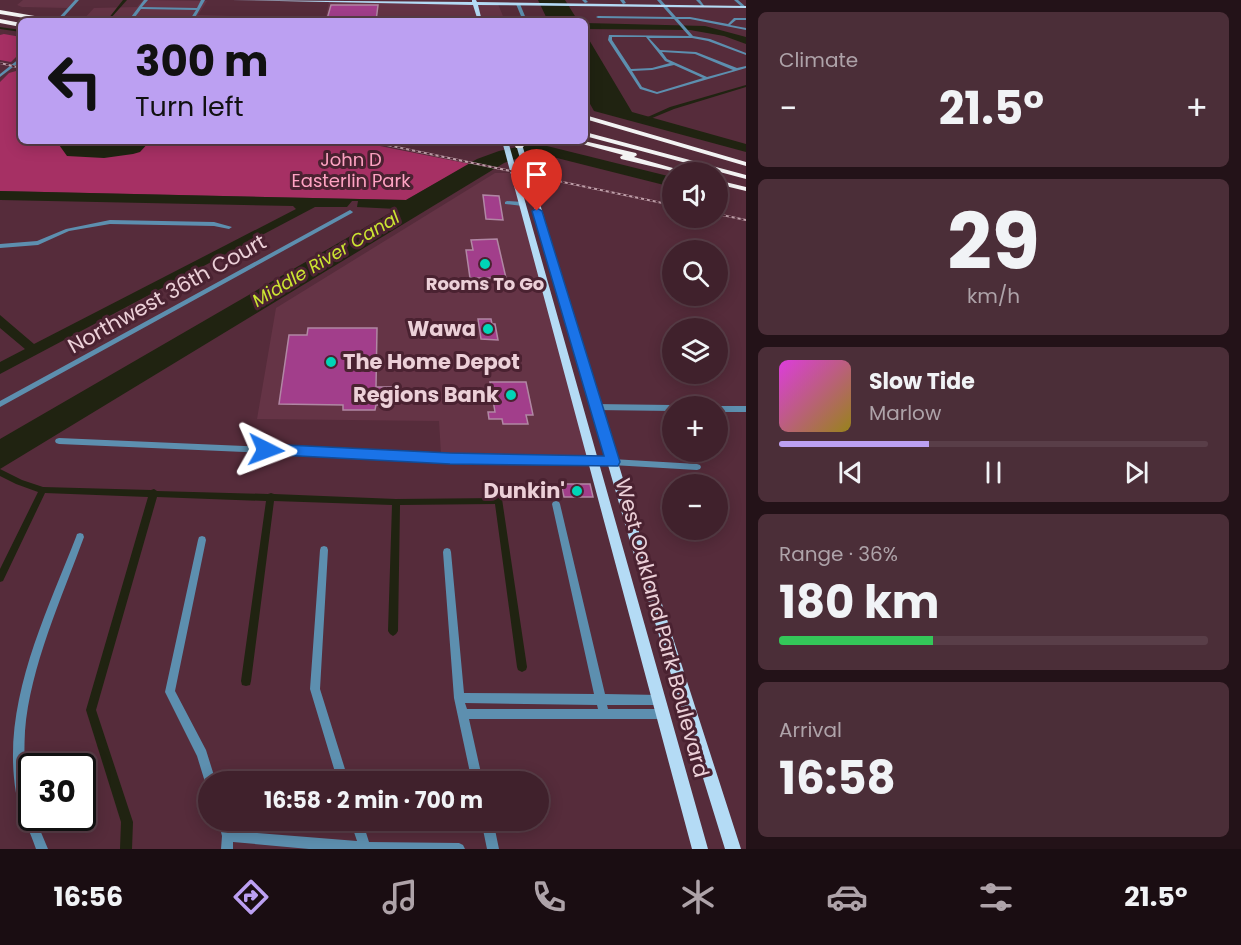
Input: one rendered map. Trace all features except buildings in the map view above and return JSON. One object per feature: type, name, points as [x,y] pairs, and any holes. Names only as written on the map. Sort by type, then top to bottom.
[{"type":"highway","points":[[0,16],[24,18]]},
{"type":"highway","points":[[0,16],[18,19]]},
{"type":"highway","points":[[0,16],[18,23]]},
{"type":"highway","points":[[588,118],[746,168]]},
{"type":"highway","points":[[588,128],[746,168]]},
{"type":"highway","points":[[588,135],[746,180]]},
{"type":"highway","points":[[588,140],[672,162]]},
{"type":"highway","points":[[573,144],[662,167]]},
{"type":"highway","points":[[588,144],[667,162]]},
{"type":"highway","points":[[728,176],[746,180]]},
{"type":"highway","points":[[728,185],[746,189]]},
{"type":"main road","points":[[233,0],[363,2],[384,0]]},
{"type":"main road","points":[[286,1],[292,0]]},
{"type":"main road","points":[[400,0],[467,1]]},
{"type":"main road","points":[[377,1],[570,4],[701,3],[744,6]]},
{"type":"main road","points":[[467,1],[470,10]]},
{"type":"main road","points":[[474,1],[479,18]]},
{"type":"main road","points":[[570,4],[585,1],[661,3]]},
{"type":"main road","points":[[515,2],[539,3]]},
{"type":"main road","name":"West Oakland Park Boulevard","points":[[505,144],[700,849]]},
{"type":"main road","name":"West Oakland Park Boulevard","points":[[521,144],[532,195],[595,407],[733,849]]},
{"type":"main road","points":[[523,204],[530,200],[532,195]]},
{"type":"main road","points":[[523,204],[537,211]]},
{"type":"main road","points":[[537,256],[553,265]]},
{"type":"main road","points":[[548,295],[565,304]]},
{"type":"main road","points":[[577,398],[582,403],[595,407]]},
{"type":"street","points":[[61,18],[79,0]]},
{"type":"street","points":[[133,18],[146,0]]},
{"type":"street","points":[[193,18],[203,0]]},
{"type":"street","points":[[736,0],[744,6]]},
{"type":"street","points":[[515,2],[523,18]]},
{"type":"street","points":[[661,3],[692,37]]},
{"type":"street","points":[[141,8],[198,9]]},
{"type":"street","points":[[598,17],[674,18],[729,24],[746,29]]},
{"type":"street","points":[[729,24],[735,19],[746,19]]},
{"type":"street","points":[[746,54],[709,40],[692,37],[610,36],[610,40],[641,88],[648,92],[657,93],[746,67]]},
{"type":"street","points":[[647,37],[666,60],[707,79]]},
{"type":"street","points":[[658,51],[696,52],[737,70]]},
{"type":"street","points":[[0,76],[18,61]]},
{"type":"street","points":[[629,70],[652,69],[673,64]]},
{"type":"street","points":[[507,203],[523,204]]},
{"type":"street","name":"Northwest 36th Court","points":[[0,405],[350,212]]},
{"type":"street","points":[[0,246],[38,243],[68,230],[110,222],[214,224],[229,227]]},
{"type":"street","points":[[595,407],[662,408]]},
{"type":"street","points":[[728,409],[746,409]]},
{"type":"street","points":[[59,441],[612,462],[697,468]]},
{"type":"street","points":[[556,504],[603,714]]},
{"type":"street","points":[[42,849],[22,795],[18,762],[20,721],[28,683],[80,537]]},
{"type":"street","points":[[202,540],[170,692],[202,754],[207,771]]},
{"type":"street","points":[[324,550],[315,689],[341,771]]},
{"type":"street","points":[[447,552],[459,698],[476,771]]},
{"type":"street","points":[[459,698],[600,700],[662,707]]},
{"type":"street","points":[[463,714],[603,714],[662,707]]},
{"type":"street","points":[[227,831],[227,849]]},
{"type":"street","points":[[360,831],[365,848]]},
{"type":"street","points":[[489,831],[493,849]]},
{"type":"street","points":[[228,836],[365,848],[459,849]]},
{"type":"shaded area","points":[[23,0],[76,0],[68,8],[17,5]]},
{"type":"shaded area","points":[[143,0],[207,1],[198,15],[269,17],[85,18],[94,8],[137,7]]},
{"type":"shaded area","points":[[329,2],[498,4],[504,18],[326,18]]},
{"type":"shaded area","points":[[495,173],[512,173],[587,456],[441,454],[439,421],[257,419],[276,308]]},
{"type":"green space","points":[[0,35],[18,36],[18,55],[11,62],[0,60]]},
{"type":"green space","name":"John D Easterlin Park","points":[[18,71],[18,144],[370,144],[470,164],[406,200],[0,191],[0,82],[9,73]]},
{"type":"water","points":[[538,0],[565,0],[576,18],[547,18]]},
{"type":"water","points":[[588,23],[705,26],[746,37],[746,44],[724,36],[690,30],[588,29]]},
{"type":"water","points":[[588,38],[632,112],[746,144],[746,152],[594,111],[588,100]]},
{"type":"water","points":[[58,144],[147,144],[140,152],[133,154],[104,158],[67,156]]},
{"type":"water","name":"Middle River Canal","points":[[531,144],[543,145],[662,175],[662,184],[545,155],[530,154],[504,163],[0,469],[0,439],[397,209],[357,207],[358,201],[352,201],[347,207],[315,207],[0,374],[0,362],[25,349],[0,328],[0,315],[34,344],[296,209],[293,206],[0,200],[0,191],[406,200],[477,159],[499,151]]},
{"type":"waterway","points":[[109,18],[125,0]]},
{"type":"waterway","points":[[0,28],[18,31]]},
{"type":"waterway","points":[[643,120],[672,108],[746,86]]},
{"type":"waterway","points":[[0,472],[19,482],[43,490]]},
{"type":"waterway","points":[[0,578],[43,490]]},
{"type":"waterway","points":[[43,490],[153,494]]},
{"type":"waterway","points":[[126,849],[127,822],[91,710],[153,494]]},
{"type":"waterway","points":[[153,494],[271,498]]},
{"type":"waterway","points":[[246,681],[271,498]]},
{"type":"waterway","points":[[271,498],[396,502]]},
{"type":"waterway","points":[[396,502],[499,501],[522,667]]},
{"type":"waterway","points":[[393,631],[396,502]]},
{"type":"railway","points":[[0,63],[18,67]]},
{"type":"railway","points":[[382,144],[662,203]]},
{"type":"railway","points":[[728,216],[746,220]]},
{"type":"place","name":"Rooms To Go","points":[[485,264]]},
{"type":"place","name":"Wawa","points":[[488,329]]},
{"type":"place","name":"The Home Depot","points":[[331,362]]},
{"type":"place","name":"Regions Bank","points":[[511,395]]},
{"type":"place","name":"Dunkin'","points":[[577,491]]},
{"type":"route","points":[[266,450],[612,462],[537,211]]}]
